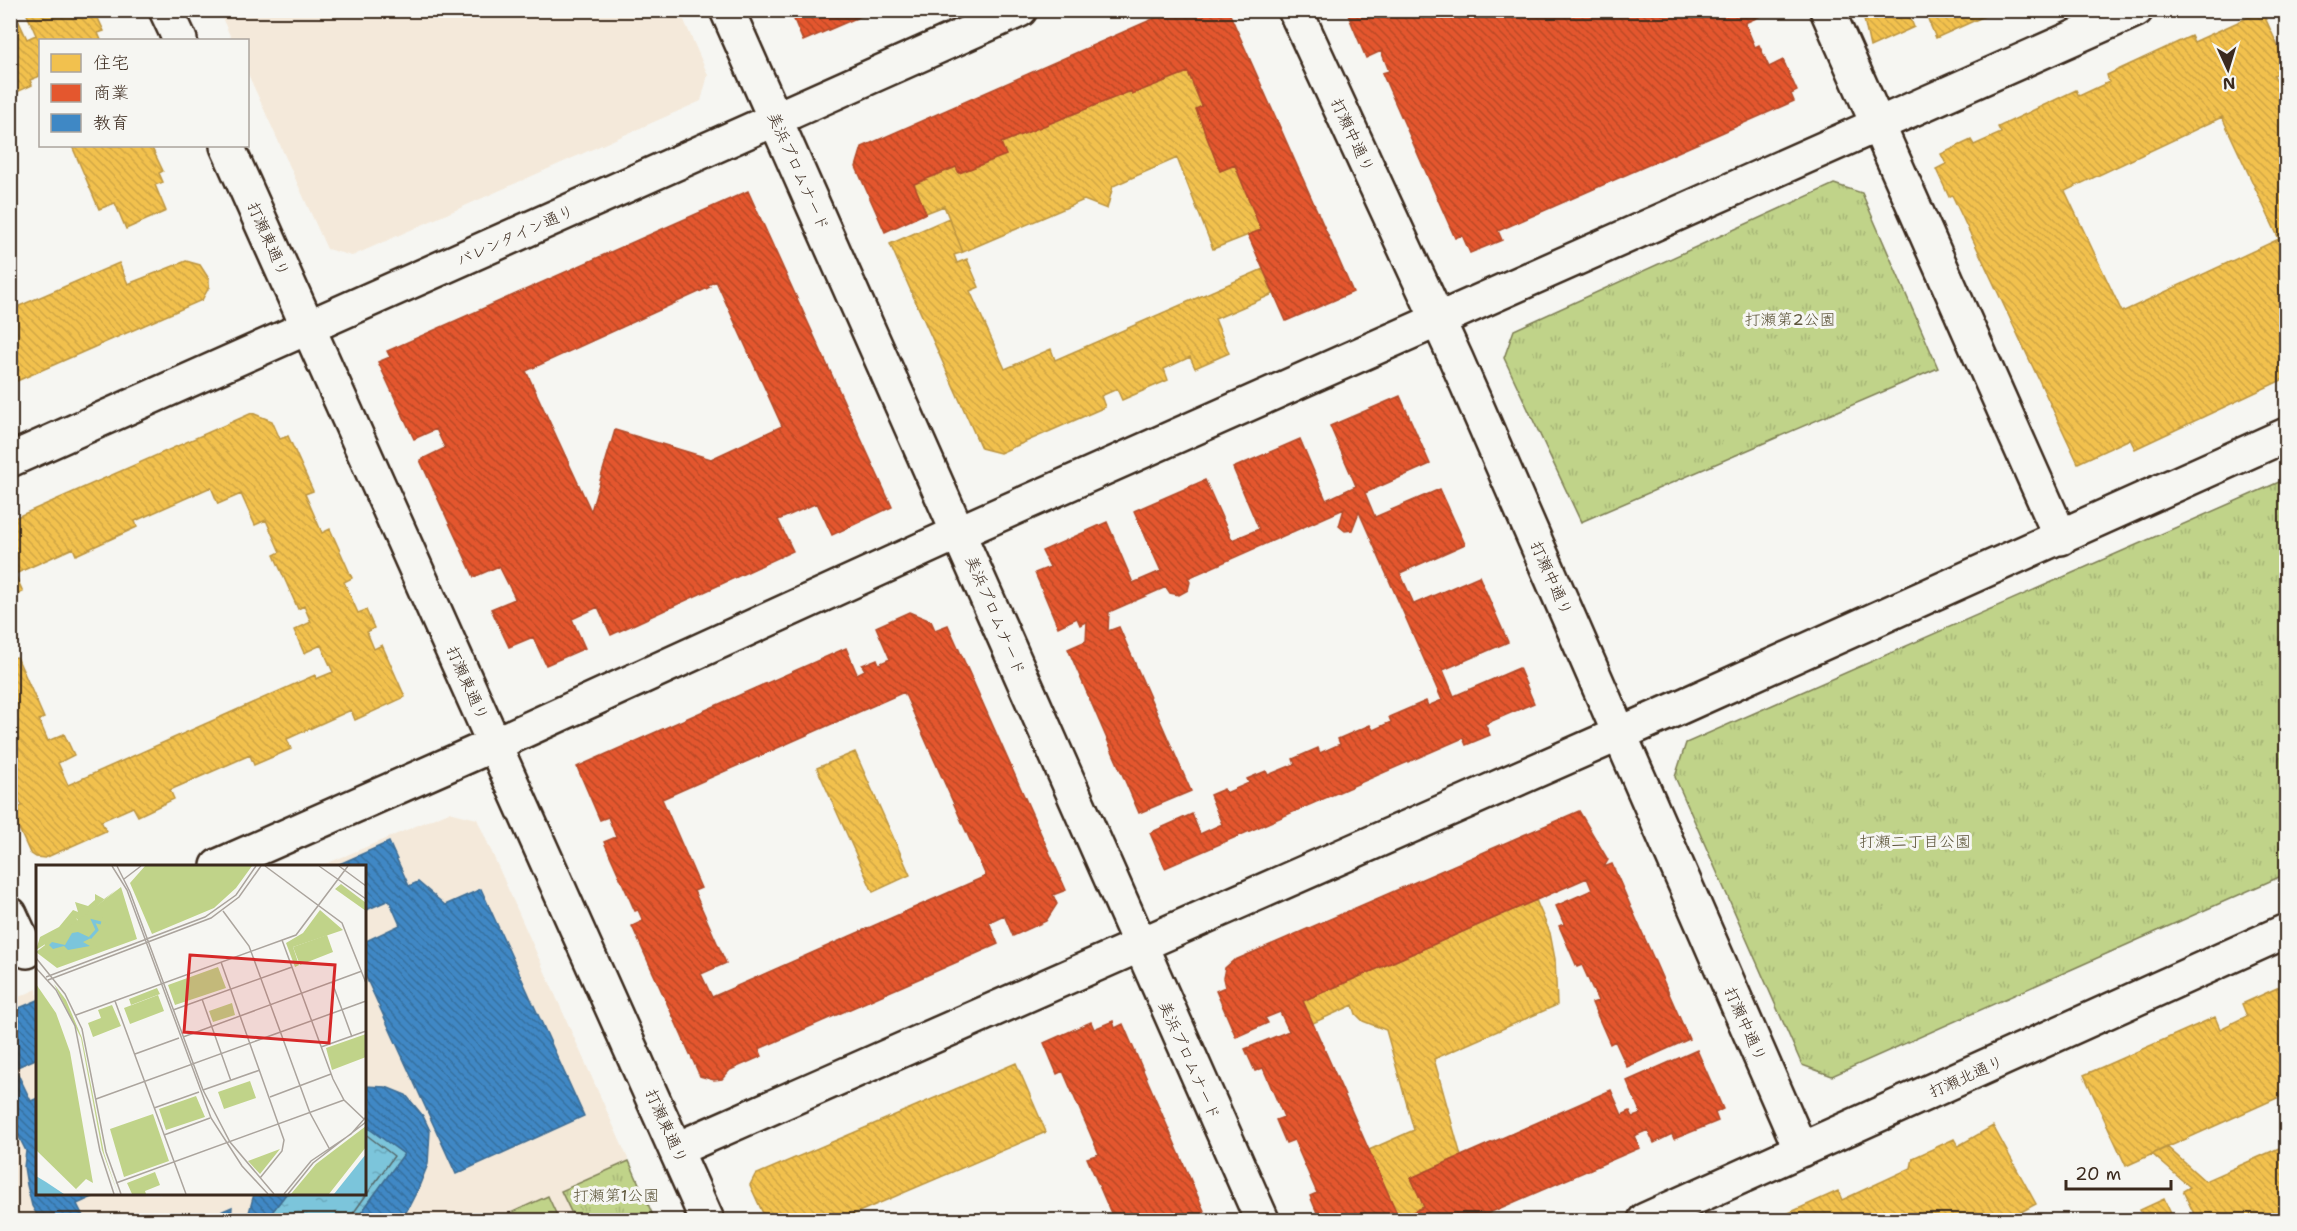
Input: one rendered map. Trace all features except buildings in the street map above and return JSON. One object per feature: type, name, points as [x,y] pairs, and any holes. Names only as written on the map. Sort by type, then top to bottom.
[{"type":"street","points":[[166,10],[180,39]]},
{"type":"street","name":"美浜プロムナード","points":[[728,10],[1262,1221]]},
{"type":"street","name":"バレンタイン通り","points":[[10,460],[1020,10]]},
{"type":"street","name":"打瀬中通り","points":[[1295,10],[1438,320],[1801,1150]]},
{"type":"street","points":[[1827,10],[2061,538]]},
{"type":"street","points":[[223,865],[495,744],[960,532],[2136,10]]},
{"type":"street","name":"打瀬東通り","points":[[227,147],[677,1149],[707,1221]]},
{"type":"street","points":[[677,1149],[1620,734],[2061,538],[2286,435]]},
{"type":"street","points":[[10,914],[25,952]]},
{"type":"street","name":"打瀬北通り","points":[[1645,1221],[2286,931]]},
{"type":"shaded area","points":[[219,11],[680,11],[708,75],[701,101],[352,256],[327,249],[249,76],[249,39],[232,39]]},
{"type":"shaded area","points":[[449,812],[477,819],[629,1161],[562,1190],[575,1220],[11,1220],[10,1001],[36,989],[36,1195],[366,1195],[366,865],[323,865]]},
{"type":"green space","name":"打瀬第2公園","points":[[1834,184],[1862,193],[1938,368],[1581,522],[1504,358],[1514,330]]},
{"type":"green space","name":"打瀬二丁目公園","points":[[2286,479],[2286,874],[1832,1076],[1802,1065],[1675,777],[1686,743]]},
{"type":"green space","name":"打瀬第1公園","points":[[629,1161],[655,1220],[575,1220],[561,1191]]},
{"type":"green space","points":[[548,1196],[559,1220],[495,1220]]},
{"type":"water","points":[[366,1126],[404,1154],[356,1220],[266,1220],[285,1195],[366,1195]]}]
